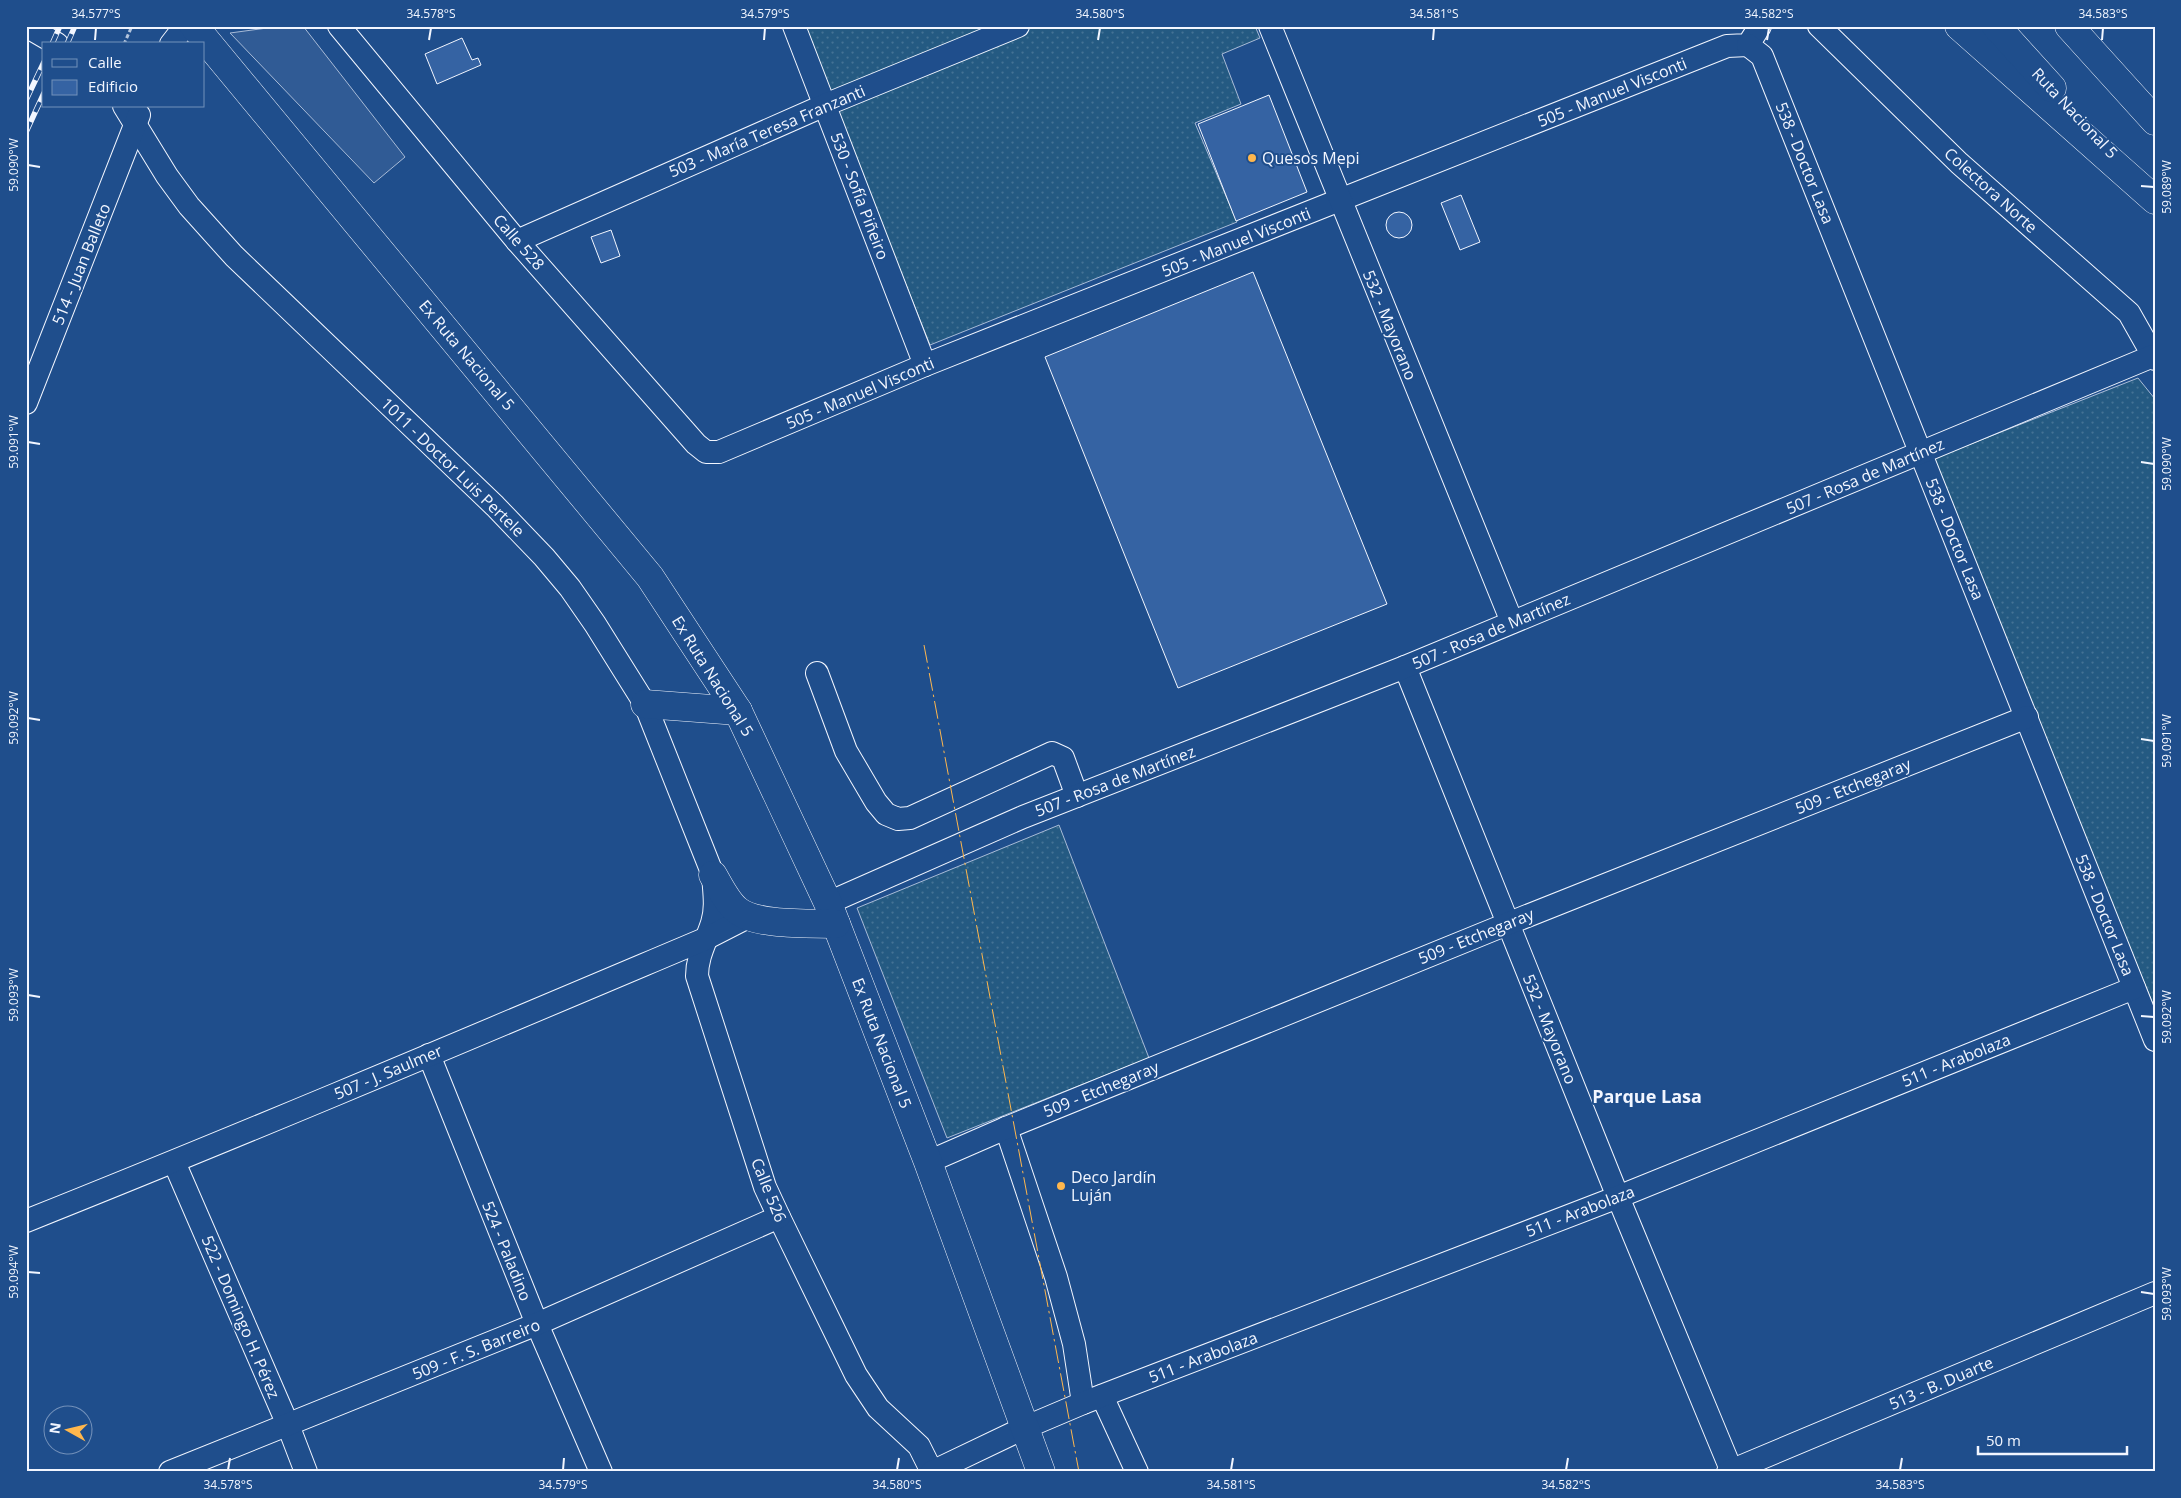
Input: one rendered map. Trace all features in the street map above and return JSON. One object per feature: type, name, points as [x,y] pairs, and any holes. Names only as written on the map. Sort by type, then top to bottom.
[{"type":"main road","points":[[1960,26],[2155,200]]},
{"type":"main road","name":"Ruta Nacional 5","points":[[1996,26],[2155,200]]},
{"type":"main road","points":[[2069,26],[2155,121]]},
{"type":"main road","points":[[2078,26],[2121,82]]},
{"type":"main road","name":"Ex Ruta Nacional 5","points":[[202,35],[650,577],[738,711],[832,914],[928,1162],[1041,1472]]},
{"type":"main road","points":[[645,704],[738,711]]},
{"type":"main road","points":[[713,875],[736,909],[748,917],[762,920],[832,914]]},
{"type":"street","points":[[26,26],[54,42]]},
{"type":"street","points":[[173,42],[185,26]]},
{"type":"street","name":"Calle 528","points":[[339,26],[517,241],[696,444],[706,452]]},
{"type":"street","name":"530 - Sofía Piñeiro","points":[[794,26],[925,365]]},
{"type":"street","name":"503 - María Teresa Franzanti","points":[[517,241],[825,105],[1018,26]]},
{"type":"street","name":"532 - Mayorano","points":[[1270,26],[1339,201],[1512,622]]},
{"type":"street","name":"Colectora Norte","points":[[1819,26],[1960,163],[2123,307],[2129,313],[2154,357]]},
{"type":"street","name":"505 - Manuel Visconti","points":[[706,452],[719,452],[925,365],[1754,35]]},
{"type":"street","name":"538 - Doctor Lasa","points":[[1754,35],[2155,1040]]},
{"type":"street","name":"1011 - Doctor Luis Pertele","points":[[127,108],[139,115],[167,176],[189,206],[234,256],[495,506],[544,557],[570,588],[645,704],[713,875]]},
{"type":"street","name":"514 - Juan Balleto","points":[[26,403],[139,115]]},
{"type":"street","name":"507 - Rosa de Martínez","points":[[832,914],[1023,817],[1405,667],[2154,357]]},
{"type":"street","name":"532 - Mayorano","points":[[1405,667],[1507,924],[1731,1471]]},
{"type":"street","points":[[817,673],[846,750],[876,802],[886,814],[898,819],[910,818],[1052,753],[1063,758],[1077,796]]},
{"type":"street","name":"509 - Etchegaray","points":[[928,1162],[1006,1128],[1507,924],[2027,717]]},
{"type":"street","name":"Calle 526","points":[[713,875],[715,904],[712,922],[697,963],[697,976],[765,1187],[856,1375],[878,1408],[918,1446],[932,1472]]},
{"type":"street","name":"507 - J. Saulmer","points":[[26,1221],[174,1162],[706,939],[748,917]]},
{"type":"street","name":"511 - Arabolaza","points":[[932,1472],[1024,1428],[1093,1399],[1618,1197],[2134,988]]},
{"type":"street","name":"524 - Paladino","points":[[429,1055],[537,1324],[601,1472]]},
{"type":"street","points":[[1006,1128],[1056,1277],[1074,1344],[1093,1399],[1137,1472]]},
{"type":"street","name":"522 - Domingo H. Pérez","points":[[174,1162],[288,1424],[306,1472]]},
{"type":"street","name":"509 - F. S. Barreiro","points":[[170,1472],[537,1324],[779,1217]]},
{"type":"street","name":"513 - B. Duarte","points":[[1731,1471],[2155,1293]]},
{"type":"path","points":[[125,42],[132,26]]},
{"type":"shaded area","points":[[282,26],[303,26],[405,157],[374,183],[230,33]]},
{"type":"shaded area","points":[[803,26],[1255,26],[1260,38],[1222,54],[1241,104],[1195,123],[1237,222],[930,345]]},
{"type":"shaded area","points":[[2138,378],[2155,399],[2155,1009],[1930,460]]},
{"type":"shaded area","points":[[1059,825],[1149,1058],[947,1138],[857,908]]},
{"type":"building","points":[[462,38],[472,60],[478,58],[481,65],[437,84],[425,54]]},
{"type":"building","name":"Quesos Mepi","points":[[1269,95],[1307,192],[1236,221],[1198,124]]},
{"type":"building","points":[[1461,195],[1480,242],[1460,250],[1441,203]]},
{"type":"building","points":[[1399,212],[1408,216],[1412,225],[1408,234],[1399,238],[1390,234],[1386,225],[1390,216]]},
{"type":"building","points":[[611,230],[620,256],[601,263],[591,237]]},
{"type":"building","points":[[1253,272],[1387,604],[1178,688],[1045,357]]},
{"type":"railway","points":[[53,42],[60,26]]},
{"type":"railway","points":[[68,42],[75,26]]},
{"type":"railway","points":[[26,100],[42,66]]},
{"type":"railway","points":[[26,132],[42,97]]},
{"type":"power","points":[[924,645],[1079,1472]]},
{"type":"place","name":"Quesos Mepi","points":[[1252,158]]},
{"type":"place","name":"Deco Jardín Luján","points":[[1061,1186]]},
{"type":"district","name":"Parque Lasa","points":[[1647,1096]]}]
